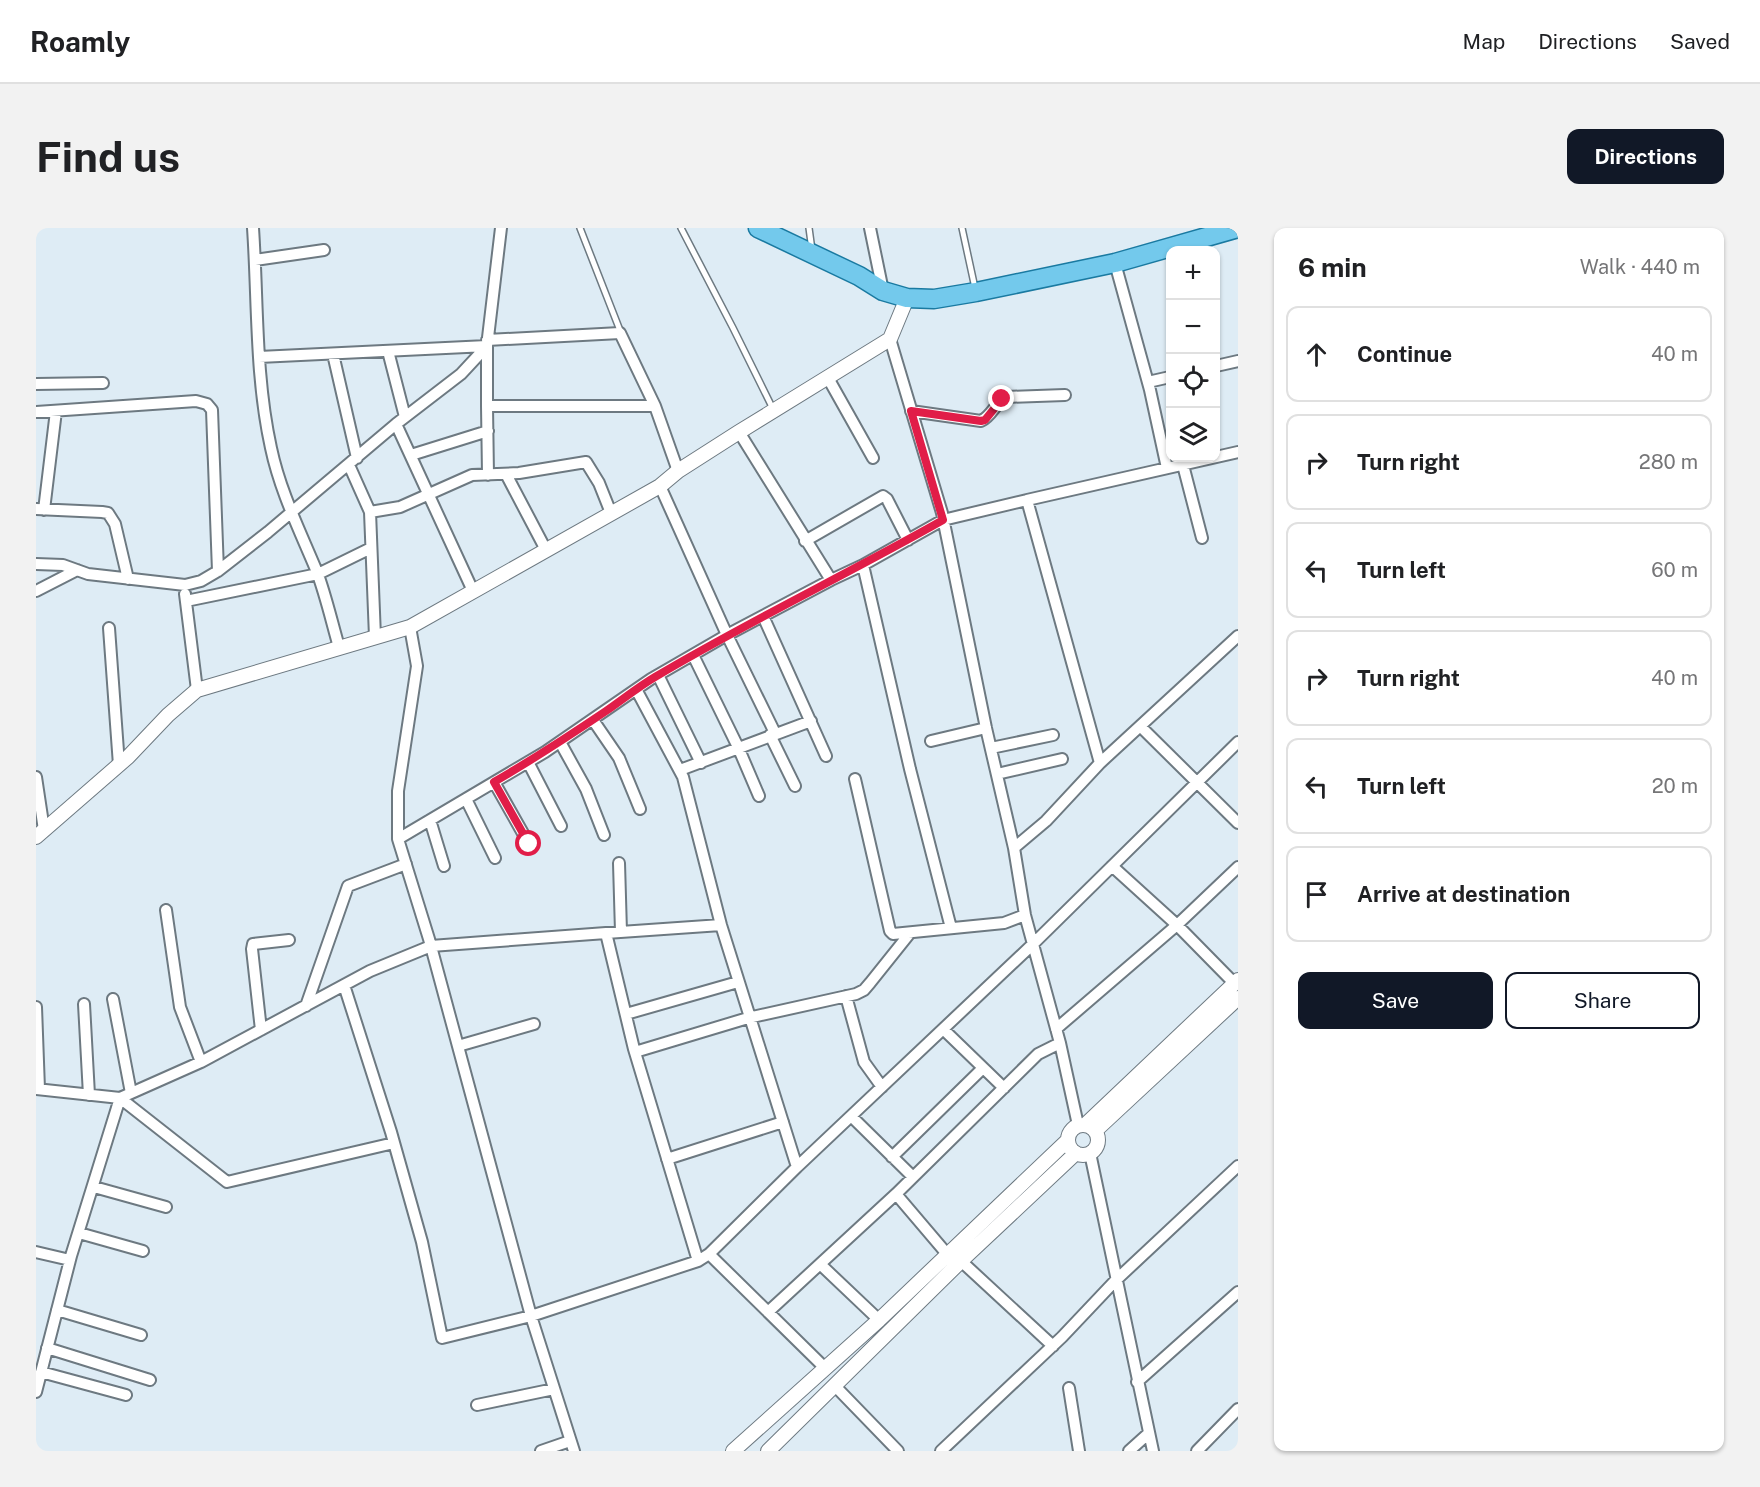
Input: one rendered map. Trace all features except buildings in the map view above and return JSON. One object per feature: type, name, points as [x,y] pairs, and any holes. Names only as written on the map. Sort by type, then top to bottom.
[{"type":"main road","points":[[758,228],[859,276],[883,291],[907,298],[934,299],[1115,263],[1197,237],[1238,228]]},
{"type":"street","points":[[253,228],[259,357],[271,448],[291,513],[318,574],[339,647]]},
{"type":"street","points":[[488,475],[487,343],[501,228]]},
{"type":"street","points":[[870,228],[883,291]]},
{"type":"street","points":[[255,260],[324,250]]},
{"type":"street","points":[[1115,263],[1148,382],[1167,468]]},
{"type":"street","points":[[40,834],[119,765],[168,715],[197,690],[410,627],[660,486],[678,471],[739,432],[890,339],[907,298]]},
{"type":"street","points":[[259,357],[388,351],[618,332],[655,406],[678,471]]},
{"type":"street","points":[[768,1451],[961,1261],[1083,1153],[1097,1146],[1098,1136],[1086,1127],[1025,915],[1014,848],[986,728],[943,520],[890,339]]},
{"type":"street","points":[[36,564],[63,565],[88,574],[185,585],[201,581],[218,571],[291,513],[461,374],[487,343]]},
{"type":"street","points":[[388,351],[401,421],[411,455],[473,591]]},
{"type":"street","points":[[333,354],[353,462],[370,512],[375,637]]},
{"type":"street","points":[[1220,365],[1238,361]]},
{"type":"street","points":[[828,378],[873,458]]},
{"type":"street","points":[[1148,382],[1166,378]]},
{"type":"street","points":[[36,384],[103,383]]},
{"type":"street","points":[[911,411],[981,421],[985,420],[1000,400],[1006,397],[1065,395]]},
{"type":"street","points":[[36,412],[196,401],[207,404],[212,410],[218,571]]},
{"type":"street","points":[[487,406],[655,406]]},
{"type":"street","points":[[56,411],[40,510],[108,513],[115,524],[128,579]]},
{"type":"street","points":[[411,455],[488,431]]},
{"type":"street","points":[[739,432],[831,580]]},
{"type":"street","points":[[399,839],[560,742],[658,675],[727,635],[863,565],[943,520],[1238,452]]},
{"type":"street","points":[[370,512],[400,507],[472,476],[506,474],[586,462],[599,483],[611,513]]},
{"type":"street","points":[[1183,465],[1202,538]]},
{"type":"street","points":[[506,474],[546,550]]},
{"type":"street","points":[[660,486],[795,786]]},
{"type":"street","points":[[805,541],[883,496],[887,499],[908,540]]},
{"type":"street","points":[[1027,500],[1100,763]]},
{"type":"street","points":[[186,601],[318,574],[371,548]]},
{"type":"street","points":[[863,565],[910,768],[951,927]]},
{"type":"street","points":[[36,591],[77,570]]},
{"type":"street","points":[[185,585],[197,690]]},
{"type":"street","points":[[763,616],[826,756]]},
{"type":"street","points":[[410,627],[417,666],[398,791],[399,839],[431,946],[531,1316],[572,1446],[542,1451]]},
{"type":"street","points":[[109,628],[119,765]]},
{"type":"street","points":[[1014,848],[1046,821],[1100,763],[1238,636]]},
{"type":"street","points":[[693,655],[759,796]]},
{"type":"street","points":[[658,675],[701,763]]},
{"type":"street","points":[[637,691],[680,770],[686,786],[721,925],[748,1018],[797,1167]]},
{"type":"street","points":[[593,720],[619,758],[640,809]]},
{"type":"street","points":[[680,770],[811,721]]},
{"type":"street","points":[[1141,727],[1238,823]]},
{"type":"street","points":[[931,741],[986,728]]},
{"type":"street","points":[[991,748],[1053,735]]},
{"type":"street","points":[[560,742],[585,789],[604,835]]},
{"type":"street","points":[[344,985],[394,1143],[422,1242],[442,1338],[531,1316],[698,1261],[709,1254],[797,1167],[1033,944],[1238,742]]},
{"type":"street","points":[[997,774],[1062,759]]},
{"type":"street","points":[[528,762],[561,826]]},
{"type":"street","points":[[36,777],[40,834]]},
{"type":"street","points":[[855,779],[890,932],[898,935],[951,927],[1004,923],[1025,915]]},
{"type":"street","points":[[494,782],[529,844]]},
{"type":"street","points":[[466,799],[495,858]]},
{"type":"street","points":[[430,820],[444,866]]},
{"type":"street","points":[[619,862],[621,932]]},
{"type":"street","points":[[306,1006],[348,886],[406,864]]},
{"type":"street","points":[[1086,1127],[1236,982],[1112,866]]},
{"type":"street","points":[[1056,1029],[1177,926],[1238,867]]},
{"type":"street","points":[[166,910],[180,1007],[201,1062]]},
{"type":"street","points":[[36,1007],[37,1089],[120,1098],[201,1062],[370,971],[431,946],[721,925]]},
{"type":"street","points":[[606,933],[635,1052],[698,1261]]},
{"type":"street","points":[[635,1052],[748,1018],[864,990],[910,933]]},
{"type":"street","points":[[261,1030],[252,949],[254,944],[290,940]]},
{"type":"street","points":[[626,1014],[738,982]]},
{"type":"street","points":[[846,996],[864,1062],[882,1087]]},
{"type":"street","points":[[733,1451],[879,1320],[1068,1140],[1071,1131],[1086,1127],[1238,998]]},
{"type":"street","points":[[113,999],[131,1093]]},
{"type":"street","points":[[84,1004],[89,1095]]},
{"type":"street","points":[[458,1046],[534,1024]]},
{"type":"street","points":[[943,1029],[1004,1088]]},
{"type":"street","points":[[768,1312],[913,1178],[1038,1053],[1060,1043]]},
{"type":"street","points":[[892,1157],[983,1068]]},
{"type":"street","points":[[120,1098],[227,1182],[394,1143]]},
{"type":"street","points":[[36,1392],[70,1260],[120,1098]]},
{"type":"street","points":[[851,1116],[913,1178]]},
{"type":"street","points":[[667,1159],[783,1122]]},
{"type":"street","points":[[1068,1140],[1069,1145],[1083,1153],[1115,1281],[1152,1451]]},
{"type":"street","points":[[941,1451],[1053,1346],[1115,1281],[1238,1166]]},
{"type":"street","points":[[94,1186],[166,1207]]},
{"type":"street","points":[[896,1194],[947,1254]]},
{"type":"street","points":[[79,1233],[143,1251]]},
{"type":"street","points":[[36,1252],[70,1260]]},
{"type":"street","points":[[709,1254],[825,1368]]},
{"type":"street","points":[[961,1261],[1053,1346]]},
{"type":"street","points":[[820,1264],[879,1320]]},
{"type":"street","points":[[1137,1382],[1238,1292]]},
{"type":"street","points":[[57,1310],[141,1335]]},
{"type":"street","points":[[47,1348],[150,1380]]},
{"type":"street","points":[[39,1376],[126,1395]]},
{"type":"street","points":[[835,1386],[898,1451]]},
{"type":"street","points":[[804,1387],[819,1402]]},
{"type":"street","points":[[1069,1388],[1078,1451]]},
{"type":"street","points":[[477,1405],[554,1389]]},
{"type":"street","points":[[1197,1451],[1238,1409]]},
{"type":"street","points":[[1129,1451],[1149,1433]]},
{"type":"lane","points":[[580,228],[621,335]]},
{"type":"lane","points":[[681,228],[734,328],[774,412]]},
{"type":"lane","points":[[808,228],[813,254]]},
{"type":"lane","points":[[962,228],[976,292]]},
{"type":"route","points":[[529,844],[494,782],[545,752],[637,691],[651,679],[727,635],[863,565],[943,520],[911,411],[976,422],[985,420],[1002,399]]}]
